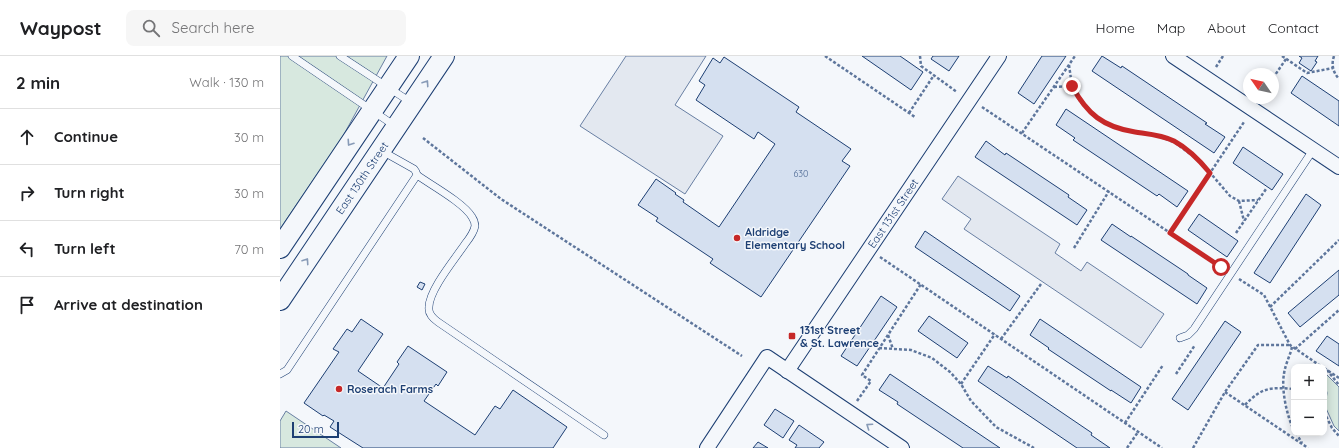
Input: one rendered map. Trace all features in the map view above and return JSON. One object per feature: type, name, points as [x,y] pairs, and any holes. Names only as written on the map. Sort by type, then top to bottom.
[{"type":"main road","points":[[280,248],[409,56]]},
{"type":"main road","name":"East 130th Street","points":[[280,300],[444,56]]},
{"type":"street","name":"East 131st Street","points":[[787,371],[999,56]]},
{"type":"street","points":[[1173,56],[1339,167]]},
{"type":"street","points":[[707,448],[767,358],[902,448]]},
{"type":"lane","points":[[292,56],[397,127]]},
{"type":"lane","points":[[340,56],[413,103]]},
{"type":"lane","points":[[381,150],[414,169],[416,175],[463,207],[472,216],[476,224],[468,240],[435,288],[428,308],[430,315],[438,322],[604,435]]},
{"type":"lane","points":[[1180,338],[1188,335],[1194,329],[1313,150]]},
{"type":"lane","points":[[280,374],[287,370],[416,175]]},
{"type":"path","points":[[825,56],[915,117]]},
{"type":"path","points":[[920,56],[921,66],[958,92]]},
{"type":"path","points":[[1022,133],[1075,56]]},
{"type":"path","points":[[1215,70],[1223,56]]},
{"type":"path","points":[[1282,56],[1307,72],[1333,68]]},
{"type":"path","points":[[1334,56],[1332,61],[1333,68],[1339,79]]},
{"type":"path","points":[[1279,69],[1286,58]]},
{"type":"path","points":[[1068,65],[1072,86],[1080,101],[1100,120],[1115,128],[1155,135],[1174,142],[1200,161],[1230,196],[1239,201],[1258,200]]},
{"type":"path","points":[[909,113],[934,75]]},
{"type":"path","points":[[1054,87],[1072,86]]},
{"type":"path","points":[[981,106],[1221,267]]},
{"type":"path","points":[[1170,233],[1244,122]]},
{"type":"path","points":[[423,138],[501,200],[742,356]]},
{"type":"path","points":[[1236,232],[1266,189]]},
{"type":"path","points":[[1074,248],[1109,191]]},
{"type":"path","points":[[1239,201],[1244,221]]},
{"type":"path","points":[[1270,307],[1339,240]]},
{"type":"path","points":[[879,257],[1162,448]]},
{"type":"path","points":[[1239,279],[1264,295],[1292,347],[1317,364]]},
{"type":"path","points":[[856,402],[871,381],[862,375],[921,284]]},
{"type":"path","points":[[1001,339],[1041,284]]},
{"type":"path","points":[[1291,425],[1284,397],[1284,375],[1292,347],[1339,310]]},
{"type":"path","points":[[961,384],[994,334]]},
{"type":"path","points":[[888,335],[893,349]]},
{"type":"path","points":[[1193,448],[1226,392],[1258,345],[1292,347]]},
{"type":"path","points":[[879,348],[911,350],[932,358],[950,372],[961,384],[971,401],[996,427],[1034,448]]},
{"type":"path","points":[[1125,423],[1163,365]]},
{"type":"path","points":[[1327,370],[1339,378]]},
{"type":"path","points":[[1327,370],[1339,384]]},
{"type":"path","points":[[1245,405],[1254,396],[1269,388],[1291,389]]},
{"type":"path","points":[[1226,392],[1308,448]]},
{"type":"path","points":[[1327,418],[1332,428],[1339,436]]},
{"type":"path","points":[[1127,448],[1138,432]]},
{"type":"path","points":[[1298,436],[1302,444]]},
{"type":"shaded area","points":[[280,56],[387,56],[343,136],[280,229]]},
{"type":"shaded area","points":[[626,56],[706,56],[675,105],[723,136],[685,194],[580,126]]},
{"type":"shaded area","points":[[958,176],[1060,244],[1055,253],[1081,271],[1087,262],[1164,314],[1141,348],[964,229],[971,219],[942,199]]},
{"type":"shaded area","points":[[1327,375],[1339,387],[1339,431],[1334,426],[1327,410]]},
{"type":"shaded area","points":[[286,411],[341,448],[280,448],[280,421]]},
{"type":"building","points":[[862,56],[900,56],[923,72],[911,90]]},
{"type":"building","points":[[933,56],[959,56],[949,71],[931,59]]},
{"type":"building","points":[[1042,56],[1066,56],[1034,104],[1018,93]]},
{"type":"building","points":[[1102,56],[1121,68],[1122,66],[1207,123],[1205,124],[1225,137],[1214,153],[1092,71]]},
{"type":"building","points":[[1299,56],[1318,56],[1315,61],[1317,62],[1311,71],[1299,63],[1302,58]]},
{"type":"building","points":[[724,57],[799,107],[796,112],[851,149],[842,161],[850,166],[761,297],[710,263],[713,259],[656,221],[658,218],[638,205],[656,179],[676,193],[675,194],[684,200],[683,202],[719,227],[775,144],[758,132],[754,139],[696,100],[705,85],[699,81],[713,58],[720,63]]},
{"type":"building","points":[[1302,76],[1339,101],[1339,126],[1291,93]]},
{"type":"building","points":[[1066,109],[1188,191],[1177,207],[1159,194],[1157,196],[1073,140],[1075,138],[1056,125]]},
{"type":"building","points":[[986,141],[1005,155],[1006,153],[1069,195],[1068,197],[1087,210],[1077,225],[975,157]]},
{"type":"building","points":[[1243,147],[1283,174],[1272,190],[1233,163]]},
{"type":"building","points":[[1306,194],[1321,205],[1270,283],[1254,273]]},
{"type":"building","points":[[1199,214],[1238,241],[1227,257],[1188,230]]},
{"type":"building","points":[[1112,224],[1207,288],[1197,304],[1101,240]]},
{"type":"building","points":[[925,231],[1020,296],[1010,311],[915,247]]},
{"type":"building","points":[[1339,270],[1339,295],[1300,327],[1288,313]]},
{"type":"building","points":[[420,282],[425,284],[422,290],[417,287]]},
{"type":"building","points":[[881,296],[897,307],[857,366],[841,356]]},
{"type":"building","points":[[929,316],[968,343],[957,358],[918,331]]},
{"type":"building","points":[[361,319],[383,334],[358,371],[383,388],[399,364],[397,362],[408,346],[447,372],[438,386],[436,384],[424,401],[475,435],[495,406],[500,409],[513,390],[567,427],[553,448],[363,448],[330,427],[334,421],[324,415],[323,416],[304,403],[339,352],[333,349],[347,329],[352,332]]},
{"type":"building","points":[[1040,319],[1141,387],[1131,403],[1048,349],[1049,348],[1030,335]]},
{"type":"building","points":[[1225,321],[1241,332],[1188,410],[1172,399]]},
{"type":"building","points":[[1327,336],[1339,344],[1339,366],[1316,351]]},
{"type":"building","points":[[988,366],[1007,378],[1008,376],[1092,433],[1091,435],[1110,448],[1077,448],[978,381]]},
{"type":"building","points":[[890,374],[1000,448],[963,448],[897,404],[898,402],[879,390]]},
{"type":"building","points":[[775,409],[794,421],[783,438],[764,425]]},
{"type":"building","points":[[799,425],[824,442],[819,448],[795,448],[797,445],[789,440]]},
{"type":"building","points":[[758,442],[768,448],[753,448]]},
{"type":"place","name":"Aldridge Elementary School","points":[[737,238]]},
{"type":"place","name":"131st Street & St. Lawrence","points":[[792,336]]},
{"type":"place","name":"Roserach Farms","points":[[339,389]]},
{"type":"route","points":[[1072,86],[1080,101],[1100,120],[1115,128],[1155,135],[1174,142],[1200,161],[1210,173],[1170,233],[1221,267]]}]
